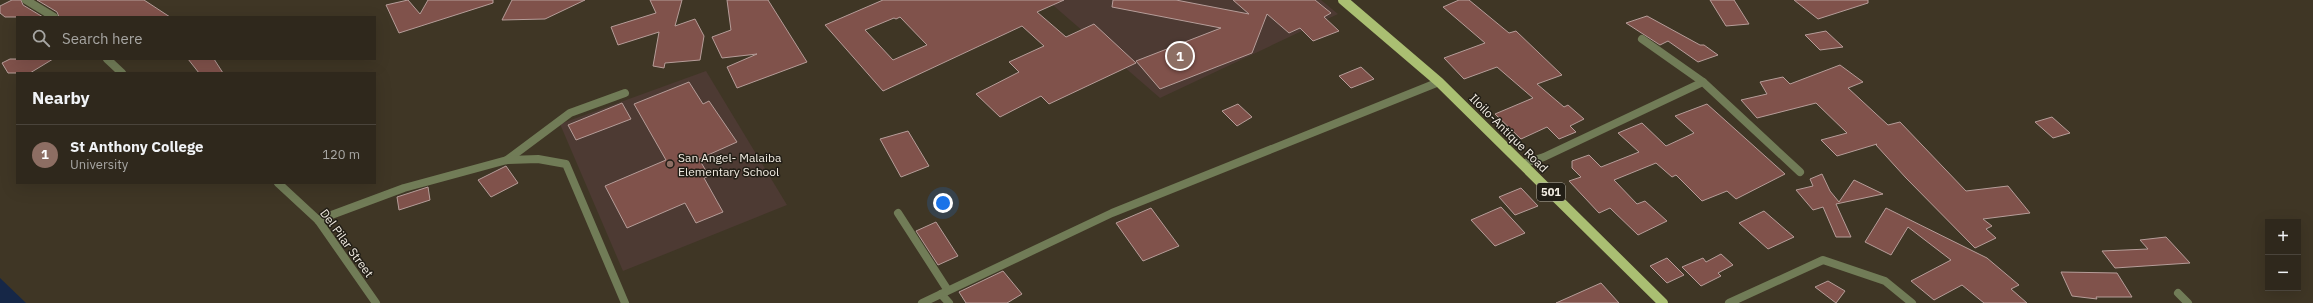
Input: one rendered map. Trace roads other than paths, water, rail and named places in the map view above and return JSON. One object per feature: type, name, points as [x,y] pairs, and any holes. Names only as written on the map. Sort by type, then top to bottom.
[{"type":"main road","name":"501","points":[[1343,0],[1439,82]]},
{"type":"main road","name":"Iloilo-Antique Road","points":[[1439,82],[1663,303]]},
{"type":"street","points":[[26,0],[52,16]]},
{"type":"street","points":[[1642,39],[1703,82],[1800,172]]},
{"type":"street","points":[[108,60],[121,72]]},
{"type":"street","points":[[922,303],[1112,212],[1439,82]]},
{"type":"street","points":[[1522,164],[1544,157],[1703,82]]},
{"type":"street","points":[[507,160],[570,113],[625,93]]},
{"type":"street","points":[[318,220],[404,188],[507,160],[538,159],[566,164],[624,303]]},
{"type":"street","name":"Del Pilar Street","points":[[279,184],[318,220],[376,303]]},
{"type":"street","points":[[898,213],[949,303]]},
{"type":"street","points":[[1729,303],[1823,260],[1885,281],[1912,303]]},
{"type":"street","points":[[2178,293],[2188,303]]},
{"type":"water","points":[[0,278],[26,303],[0,303]]},
{"type":"place","name":"St Anthony College","points":[[1180,56]]},
{"type":"place","name":"San Angel- Malaiba Elementary School","points":[[670,164]]}]
